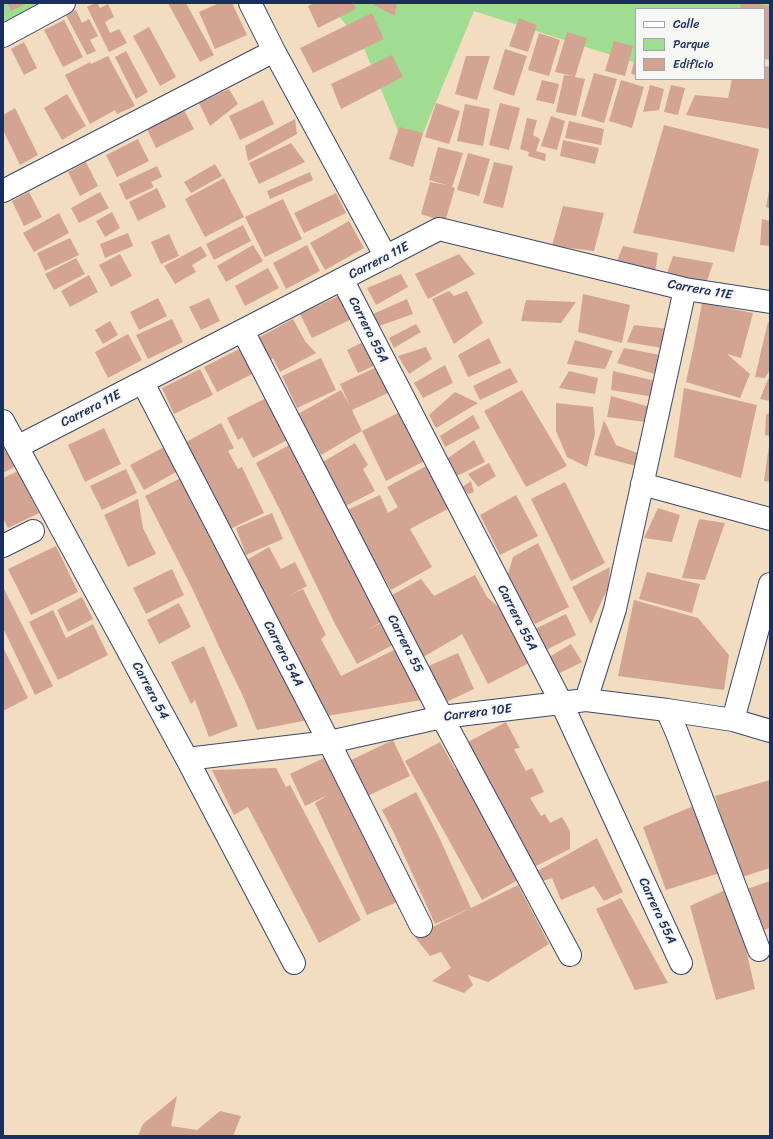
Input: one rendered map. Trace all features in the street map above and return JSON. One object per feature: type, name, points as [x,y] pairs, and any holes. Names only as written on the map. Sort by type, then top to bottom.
[{"type":"street","points":[[3,36],[64,3]]},
{"type":"street","points":[[250,3],[274,51],[386,257]]},
{"type":"street","points":[[3,191],[274,51]]},
{"type":"street","name":"Carrera 11E","points":[[17,447],[439,229],[685,289],[770,302]]},
{"type":"street","name":"Carrera 55A","points":[[342,279],[562,704],[681,963]]},
{"type":"street","points":[[586,700],[615,609],[685,289]]},
{"type":"street","name":"Carrera 55","points":[[243,331],[442,717],[570,955]]},
{"type":"street","name":"Carrera 54A","points":[[143,382],[329,742],[421,926]]},
{"type":"street","name":"Carrera 54","points":[[3,421],[187,760],[294,963]]},
{"type":"street","points":[[642,484],[770,519]]},
{"type":"street","points":[[3,546],[33,531]]},
{"type":"street","points":[[733,720],[770,584]]},
{"type":"street","name":"Carrera 10E","points":[[187,760],[329,742],[442,717],[586,700],[733,720],[770,731]]},
{"type":"street","points":[[667,710],[759,950]]},
{"type":"green space","points":[[3,3],[70,3],[3,41]]},
{"type":"green space","points":[[329,3],[770,3],[770,19],[765,8],[635,8],[635,63],[474,11],[423,133],[413,167],[364,48]]},
{"type":"building","points":[[7,3],[28,3],[11,11]]},
{"type":"building","points":[[97,3],[100,8],[108,4],[114,17],[105,22],[110,33],[119,29],[127,43],[109,52],[87,7]]},
{"type":"building","points":[[168,3],[186,3],[214,55],[200,62]]},
{"type":"building","points":[[219,3],[232,3],[247,35],[215,49],[199,12]]},
{"type":"building","points":[[314,3],[353,3],[356,9],[318,28],[308,6]]},
{"type":"building","points":[[370,3],[397,3],[395,16]]},
{"type":"building","points":[[741,3],[756,3],[770,7],[770,60],[765,59],[765,8],[740,8]]},
{"type":"building","points":[[76,10],[82,23],[89,19],[98,36],[90,40],[96,51],[87,55],[66,15]]},
{"type":"building","points":[[372,13],[384,39],[313,73],[300,48]]},
{"type":"building","points":[[519,18],[537,25],[528,52],[509,46]]},
{"type":"building","points":[[64,20],[83,57],[63,67],[44,30]]},
{"type":"building","points":[[149,27],[176,77],[160,86],[133,36]]},
{"type":"building","points":[[567,32],[587,38],[575,77],[585,79],[576,116],[556,112],[564,75],[573,76],[555,72]]},
{"type":"building","points":[[539,33],[560,40],[549,76],[528,70]]},
{"type":"building","points":[[614,41],[633,46],[625,76],[605,71]]},
{"type":"building","points":[[24,42],[37,68],[24,75],[11,49]]},
{"type":"building","points":[[505,49],[527,56],[514,96],[493,89]]},
{"type":"building","points":[[126,51],[148,92],[136,99],[115,57]]},
{"type":"building","points":[[392,55],[403,77],[341,109],[331,84]]},
{"type":"building","points":[[108,56],[135,106],[117,114],[115,110],[90,124],[65,75],[90,62],[91,64]]},
{"type":"building","points":[[466,56],[490,56],[477,100],[455,94]]},
{"type":"building","points":[[635,57],[635,75],[631,74]]},
{"type":"building","points":[[765,66],[770,67],[770,129],[686,115],[695,95],[728,98],[732,80],[765,80]]},
{"type":"building","points":[[594,73],[617,79],[604,123],[581,116]]},
{"type":"building","points":[[542,80],[559,84],[554,104],[536,100]]},
{"type":"building","points":[[621,80],[644,87],[632,128],[609,121]]},
{"type":"building","points":[[650,85],[664,89],[659,110],[643,112]]},
{"type":"building","points":[[671,85],[685,88],[678,115],[664,112]]},
{"type":"building","points":[[229,89],[238,104],[210,126],[199,103]]},
{"type":"building","points":[[67,94],[86,126],[62,140],[44,108]]},
{"type":"building","points":[[263,100],[274,124],[240,140],[229,116]]},
{"type":"building","points":[[436,103],[460,111],[449,144],[425,137]]},
{"type":"building","points":[[500,103],[520,108],[509,150],[489,145]]},
{"type":"building","points":[[465,104],[490,109],[483,146],[457,141]]},
{"type":"building","points":[[15,108],[38,155],[20,165],[3,130],[3,115]]},
{"type":"building","points":[[184,110],[194,129],[156,148],[147,129]]},
{"type":"building","points":[[551,116],[565,121],[557,150],[541,146]]},
{"type":"building","points":[[527,118],[537,120],[533,135],[540,139],[536,151],[546,154],[545,161],[528,156],[529,152],[520,149]]},
{"type":"building","points":[[295,119],[297,134],[248,161],[245,146]]},
{"type":"building","points":[[569,121],[604,129],[601,145],[565,138]]},
{"type":"building","points":[[664,125],[759,149],[734,252],[633,233]]},
{"type":"building","points":[[399,127],[423,133],[413,167],[389,159]]},
{"type":"building","points":[[138,139],[149,161],[117,177],[106,155]]},
{"type":"building","points":[[563,140],[599,148],[595,164],[560,156]]},
{"type":"building","points":[[291,143],[305,162],[259,184],[249,163]]},
{"type":"building","points":[[438,147],[463,153],[452,187],[455,188],[445,222],[421,214],[430,182],[447,185],[429,180]]},
{"type":"building","points":[[468,153],[490,159],[479,196],[457,190]]},
{"type":"building","points":[[86,162],[98,186],[80,196],[68,172]]},
{"type":"building","points":[[494,162],[513,166],[503,208],[483,203]]},
{"type":"building","points":[[215,164],[222,176],[191,193],[184,182]]},
{"type":"building","points":[[157,166],[162,177],[151,182],[154,187],[126,200],[119,184]]},
{"type":"building","points":[[310,172],[313,180],[270,199],[267,191]]},
{"type":"building","points":[[224,178],[244,217],[205,237],[185,199]]},
{"type":"building","points":[[157,188],[166,207],[138,221],[129,202]]},
{"type":"building","points":[[770,191],[770,209],[766,207]]},
{"type":"building","points":[[29,192],[42,217],[24,226],[12,201]]},
{"type":"building","points":[[100,192],[109,208],[79,223],[71,208]]},
{"type":"building","points":[[336,193],[346,213],[304,233],[294,213]]},
{"type":"building","points":[[283,199],[302,239],[265,257],[245,217]]},
{"type":"building","points":[[563,206],[604,213],[594,251],[552,246]]},
{"type":"building","points":[[112,212],[120,228],[105,237],[96,221]]},
{"type":"building","points":[[59,213],[69,233],[34,252],[23,233]]},
{"type":"building","points":[[762,219],[770,221],[770,246],[760,245]]},
{"type":"building","points":[[349,221],[364,248],[325,270],[310,243]]},
{"type":"building","points":[[243,225],[251,241],[214,260],[206,244]]},
{"type":"building","points":[[128,233],[133,246],[105,258],[100,244]]},
{"type":"building","points":[[169,234],[179,256],[161,264],[151,242]]},
{"type":"building","points":[[70,238],[79,255],[45,271],[37,253]]},
{"type":"building","points":[[253,245],[263,261],[226,282],[217,266]]},
{"type":"building","points":[[307,245],[320,271],[286,289],[273,263]]},
{"type":"building","points":[[201,246],[207,256],[192,265],[196,272],[175,284],[164,266]]},
{"type":"building","points":[[623,246],[658,253],[655,273],[615,266]]},
{"type":"building","points":[[120,254],[132,276],[111,287],[99,265]]},
{"type":"building","points":[[459,254],[475,274],[428,299],[415,274]]},
{"type":"building","points":[[673,256],[713,263],[705,287],[665,279]]},
{"type":"building","points":[[76,258],[85,274],[54,290],[45,274]]},
{"type":"building","points":[[268,268],[279,288],[245,306],[235,286]]},
{"type":"building","points":[[401,274],[408,287],[376,305],[367,288]]},
{"type":"building","points":[[89,275],[98,292],[70,307],[61,291]]},
{"type":"building","points":[[449,291],[454,296],[467,291],[483,323],[454,344],[432,299]]},
{"type":"building","points":[[343,294],[354,318],[312,338],[300,314]]},
{"type":"building","points":[[583,294],[630,305],[622,343],[578,332]]},
{"type":"building","points":[[158,298],[167,316],[139,330],[130,312]]},
{"type":"building","points":[[209,298],[220,321],[201,330],[189,307]]},
{"type":"building","points":[[407,299],[413,314],[379,326],[373,314]]},
{"type":"building","points":[[526,300],[576,302],[561,323],[521,321]]},
{"type":"building","points":[[702,303],[753,313],[741,358],[727,354],[750,374],[740,398],[686,382]]},
{"type":"building","points":[[172,319],[183,342],[148,359],[136,335]]},
{"type":"building","points":[[293,319],[305,341],[316,353],[280,372],[273,358],[270,360],[258,338]]},
{"type":"building","points":[[110,321],[118,335],[103,344],[95,330]]},
{"type":"building","points":[[768,322],[770,322],[770,370],[765,378],[755,377]]},
{"type":"building","points":[[416,324],[421,332],[394,348],[389,338]]},
{"type":"building","points":[[634,325],[669,329],[662,348],[627,342]]},
{"type":"building","points":[[128,334],[142,360],[108,378],[95,352]]},
{"type":"building","points":[[489,338],[501,363],[468,377],[458,355]]},
{"type":"building","points":[[369,339],[380,363],[358,373],[347,350]]},
{"type":"building","points":[[575,340],[613,351],[605,369],[567,364]]},
{"type":"building","points":[[243,347],[256,372],[217,392],[204,367]]},
{"type":"building","points":[[426,347],[432,359],[409,374],[398,356]]},
{"type":"building","points":[[624,348],[660,355],[655,374],[617,363]]},
{"type":"building","points":[[321,358],[336,390],[297,408],[282,376]]},
{"type":"building","points":[[445,365],[453,383],[423,398],[414,383]]},
{"type":"building","points":[[379,366],[390,392],[352,410],[362,431],[321,455],[298,414],[341,390],[350,406],[340,384]]},
{"type":"building","points":[[510,368],[518,382],[480,400],[473,386]]},
{"type":"building","points":[[200,369],[213,395],[174,414],[162,388]]},
{"type":"building","points":[[569,371],[598,378],[595,394],[559,388]]},
{"type":"building","points":[[613,371],[656,381],[654,397],[611,390]]},
{"type":"building","points":[[768,379],[770,379],[770,401],[760,399]]},
{"type":"building","points":[[684,388],[757,405],[741,478],[674,457]]},
{"type":"building","points":[[522,390],[567,466],[526,487],[484,411]]},
{"type":"building","points":[[455,392],[478,403],[436,428],[429,415]]},
{"type":"building","points":[[611,396],[650,407],[646,422],[607,417]]},
{"type":"building","points":[[268,397],[295,436],[253,458],[242,437],[238,440],[227,418]]},
{"type":"building","points":[[556,403],[593,407],[595,434],[587,467],[567,457],[556,431]]},
{"type":"building","points":[[404,410],[430,458],[386,481],[362,431]]},
{"type":"building","points":[[770,412],[770,436],[765,435],[766,415]]},
{"type":"building","points":[[473,415],[480,428],[445,447],[440,436]]},
{"type":"building","points":[[604,420],[616,445],[640,454],[636,466],[594,455]]},
{"type":"building","points":[[221,423],[234,448],[228,451],[238,469],[242,467],[264,513],[230,529],[209,484],[209,486],[186,442]]},
{"type":"building","points":[[104,428],[121,464],[85,482],[68,445]]},
{"type":"building","points":[[474,440],[485,462],[457,476],[448,458]]},
{"type":"building","points":[[3,441],[16,466],[3,473]]},
{"type":"building","points":[[293,443],[383,621],[364,632],[390,618],[402,640],[357,664],[335,624],[256,463]]},
{"type":"building","points":[[355,443],[368,465],[363,469],[375,491],[344,507],[321,463]]},
{"type":"building","points":[[170,444],[183,468],[144,490],[130,465]]},
{"type":"building","points":[[769,446],[770,447],[770,482],[764,481]]},
{"type":"building","points":[[489,463],[496,476],[478,487],[468,474]]},
{"type":"building","points":[[430,464],[453,506],[410,529],[432,567],[391,590],[345,511],[380,495],[388,513],[398,507],[387,487]]},
{"type":"building","points":[[126,469],[137,493],[102,510],[90,486]]},
{"type":"building","points":[[18,471],[39,513],[8,528],[3,518],[3,478]]},
{"type":"building","points":[[187,475],[313,719],[257,730],[242,694],[192,588],[145,496]]},
{"type":"building","points":[[471,481],[474,492],[468,494],[462,487]]},
{"type":"building","points":[[565,482],[605,563],[571,581],[531,499]]},
{"type":"building","points":[[516,495],[538,536],[500,555],[480,515]]},
{"type":"building","points":[[138,499],[143,528],[156,554],[128,567],[104,515]]},
{"type":"building","points":[[658,508],[680,515],[672,542],[644,538]]},
{"type":"building","points":[[272,513],[283,539],[246,555],[236,528]]},
{"type":"building","points":[[699,519],[725,523],[705,580],[682,578]]},
{"type":"building","points":[[538,543],[569,607],[535,624],[507,578],[513,557]]},
{"type":"building","points":[[56,546],[78,592],[31,615],[8,569]]},
{"type":"building","points":[[269,547],[281,569],[295,562],[307,586],[287,597],[303,589],[326,635],[321,639],[341,676],[396,649],[421,700],[327,716],[245,561]]},
{"type":"building","points":[[610,567],[608,588],[591,624],[572,587]]},
{"type":"building","points":[[172,569],[184,595],[146,614],[133,588]]},
{"type":"building","points":[[647,572],[700,584],[692,613],[639,599]]},
{"type":"building","points":[[475,575],[487,597],[504,612],[531,662],[488,684],[462,634],[418,660],[385,599],[421,579],[434,596]]},
{"type":"building","points":[[3,587],[53,686],[35,695],[3,628]]},
{"type":"building","points":[[82,597],[93,619],[68,632],[57,610]]},
{"type":"building","points":[[634,600],[698,618],[729,655],[724,690],[618,676]]},
{"type":"building","points":[[179,603],[191,627],[159,644],[147,620]]},
{"type":"building","points":[[53,610],[66,638],[93,624],[108,655],[58,680],[29,622]]},
{"type":"building","points":[[566,614],[576,635],[546,650],[535,629]]},
{"type":"building","points":[[571,644],[582,662],[558,674],[549,657]]},
{"type":"building","points":[[204,646],[238,726],[209,737],[195,700],[191,704],[171,662]]},
{"type":"building","points":[[3,647],[28,698],[3,711]]},
{"type":"building","points":[[458,653],[474,689],[442,704],[424,668]]},
{"type":"building","points":[[506,722],[520,748],[514,749],[526,771],[532,768],[544,792],[530,798],[541,816],[545,814],[550,823],[562,817],[570,831],[570,849],[532,868],[468,742]]},
{"type":"building","points":[[393,740],[410,776],[363,798],[345,763]]},
{"type":"building","points":[[440,742],[455,769],[462,768],[520,879],[482,900],[405,761]]},
{"type":"building","points":[[328,756],[402,900],[367,915],[315,803],[328,795],[305,806],[290,774]]},
{"type":"building","points":[[276,768],[286,787],[290,785],[361,920],[319,943],[248,807],[234,815],[212,770]]},
{"type":"building","points":[[770,780],[770,868],[739,878],[715,796]]},
{"type":"building","points":[[416,792],[439,837],[471,908],[435,924],[382,810]]},
{"type":"building","points":[[696,805],[720,873],[666,890],[643,827]]},
{"type":"building","points":[[597,838],[623,892],[604,901],[594,886],[561,900],[552,878],[539,882],[532,874]]},
{"type":"building","points":[[770,881],[770,928],[756,932],[744,890]]},
{"type":"building","points":[[518,885],[549,944],[488,982],[468,975],[473,985],[464,993],[432,981],[451,968],[441,952],[430,956],[414,936]]},
{"type":"building","points":[[732,887],[755,989],[716,1000],[690,906]]},
{"type":"building","points":[[621,898],[668,983],[635,990],[596,909]]},
{"type":"building","points":[[177,1096],[171,1126],[197,1130],[220,1111],[241,1116],[233,1136],[138,1136],[143,1124]]}]
